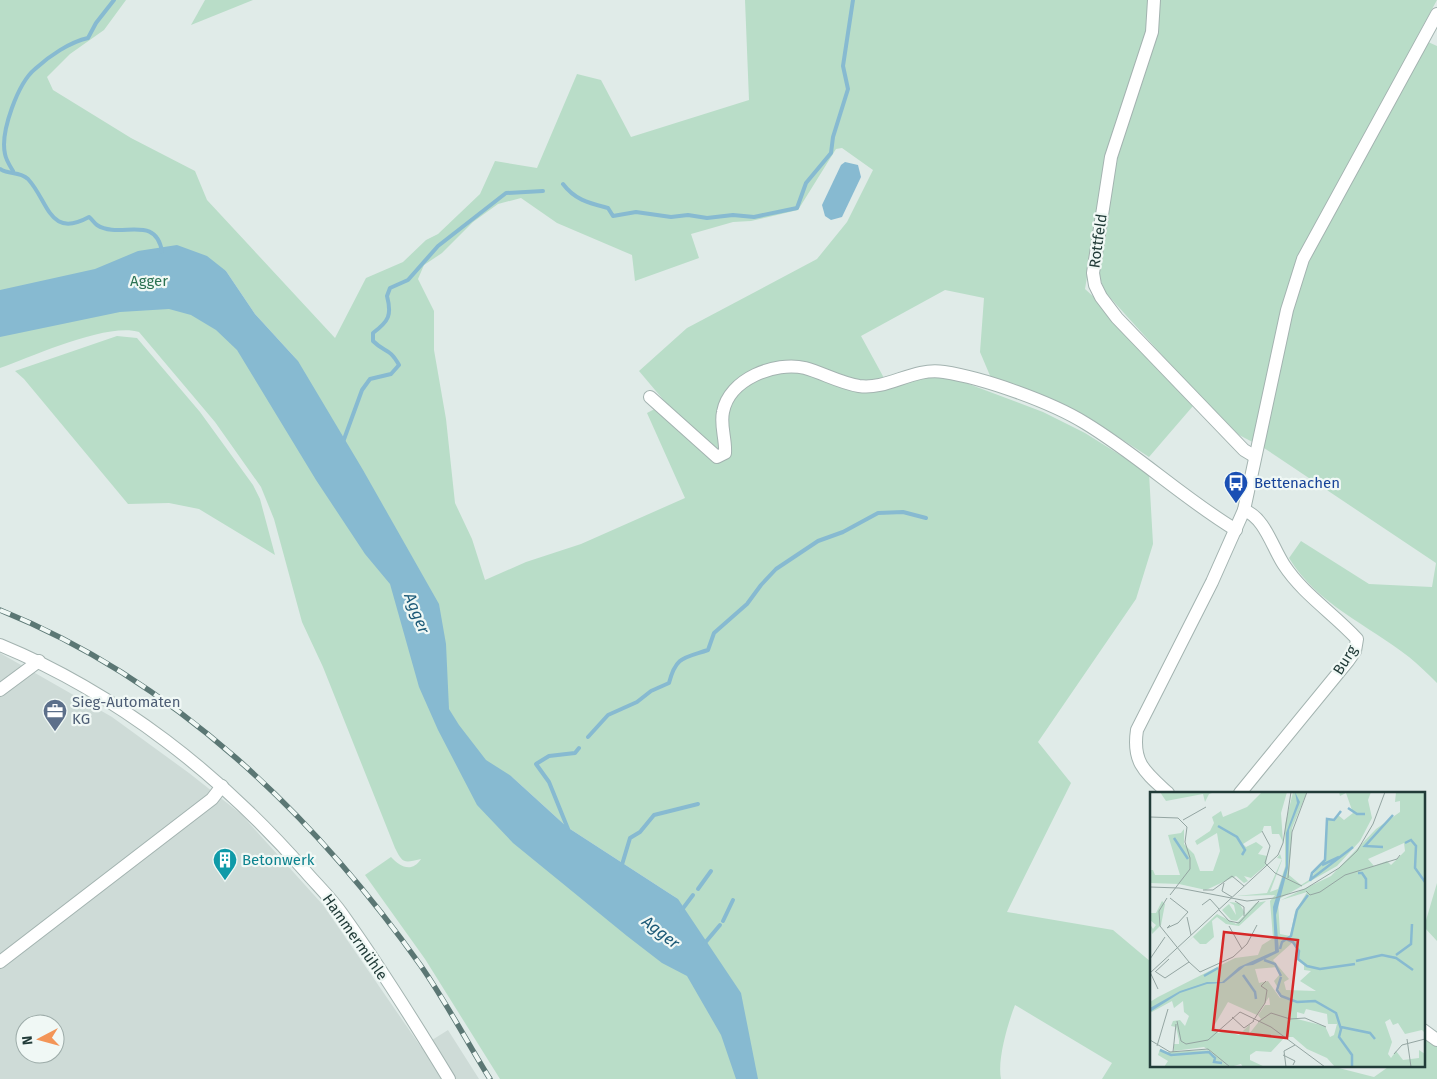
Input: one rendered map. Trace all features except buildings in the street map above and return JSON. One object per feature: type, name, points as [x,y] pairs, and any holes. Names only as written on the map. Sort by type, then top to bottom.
[{"type":"street","name":"Rottfeld","points":[[1154,0],[1152,32],[1111,157],[1093,273],[1095,285],[1112,311],[1143,345],[1244,450],[1254,456]]},
{"type":"street","points":[[1167,792],[1140,764],[1135,744],[1137,730],[1236,530],[1244,510],[1254,456],[1287,310],[1303,259],[1437,14]]},
{"type":"street","points":[[650,397],[718,457],[725,453],[722,418],[726,402],[746,379],[771,370],[790,367],[804,368],[861,386],[888,382],[923,370],[960,375],[1071,414],[1236,530]]},
{"type":"street","name":"Burg","points":[[1241,792],[1348,661],[1357,645],[1357,639],[1348,628],[1305,592],[1284,565],[1258,519],[1252,513],[1244,510]]},
{"type":"street","name":"Hammermühle","points":[[0,645],[39,661],[141,722],[222,786],[269,830],[341,912],[449,1079]]},
{"type":"street","points":[[0,690],[39,661]]},
{"type":"street","points":[[0,962],[212,799],[222,786]]},
{"type":"street","points":[[1424,1031],[1437,1040]]},
{"type":"shaded area","points":[[0,653],[112,717],[189,773],[241,814],[323,905],[421,1047],[448,1030],[479,1079],[0,1079]]},
{"type":"green space","points":[[0,0],[126,0],[104,30],[70,54],[47,77],[53,90],[131,138],[195,171],[207,200],[335,338],[366,278],[403,262],[426,240],[438,234],[480,194],[495,161],[537,168],[577,74],[601,80],[631,137],[749,100],[745,0],[1150,0],[1148,31],[1107,155],[1085,289],[1096,299],[1113,323],[1193,406],[1149,457],[1086,416],[1053,400],[991,378],[980,352],[984,298],[945,290],[861,336],[884,378],[941,376],[958,380],[1043,412],[1085,433],[1149,473],[1153,544],[1136,599],[1038,742],[1071,783],[1007,912],[1113,930],[1150,961],[1150,1066],[1331,1066],[1374,1077],[1390,1066],[1424,1066],[1424,1042],[1437,1034],[1437,1079],[1102,1079],[1112,1063],[1015,1005],[1006,1031],[1002,1052],[1001,1079],[500,1079],[425,959],[365,875],[391,857],[398,864],[406,867],[414,866],[421,859],[402,860],[395,848],[323,667],[302,622],[274,519],[261,487],[215,422],[139,332],[125,330],[109,332],[50,349],[0,368]],"holes":[[[842,148],[873,170],[847,222],[817,259],[687,328],[639,371],[666,403],[647,413],[685,498],[581,544],[526,562],[485,580],[472,539],[455,503],[446,419],[434,350],[434,311],[418,279],[424,265],[442,253],[473,222],[498,204],[521,198],[557,223],[632,255],[635,281],[699,258],[691,234],[733,222],[751,221],[798,210],[836,149]],[[176,245],[226,271],[255,314],[298,361]],[[511,776],[567,827],[678,899],[536,819]]]},
{"type":"green space","points":[[205,0],[253,0],[191,25]]},
{"type":"green space","points":[[1159,0],[1437,0],[1417,37],[1437,46],[1437,683],[1409,657],[1344,613],[1314,589],[1289,558],[1301,541],[1369,584],[1432,587],[1436,563],[1264,448],[1239,435],[1199,396],[1105,292],[1100,278],[1100,267],[1116,156]]},
{"type":"green space","points":[[117,336],[137,338],[200,412],[253,485],[260,499],[275,555],[199,509],[169,503],[128,504],[24,379],[15,371]]},
{"type":"green space","points":[[1437,883],[1437,941],[1424,927]]},
{"type":"water","points":[[845,162],[858,165],[861,177],[842,217],[831,220],[825,216],[822,205],[841,165]]},
{"type":"water","name":"Agger","points":[[177,245],[207,256],[226,271],[255,314],[298,361],[363,470],[439,604],[446,644],[449,709],[459,725],[486,760],[511,776],[567,827],[678,899],[741,993],[758,1079],[736,1079],[721,1035],[687,976],[662,963],[627,936],[513,843],[477,805],[438,730],[419,687],[390,584],[365,554],[316,480],[237,350],[216,330],[191,315],[169,309],[120,312],[0,337],[0,290],[95,269],[138,251]]},
{"type":"waterway","points":[[13,171],[5,154],[5,133],[12,108],[22,85],[35,69],[47,59],[67,46],[88,38],[96,23],[114,0]]},
{"type":"waterway","points":[[563,184],[572,194],[608,208],[613,216],[636,212],[671,217],[688,215],[707,218],[733,215],[754,217],[797,208],[806,183],[831,153],[833,137],[848,89],[843,66],[853,0]]},
{"type":"waterway","points":[[0,169],[28,179],[51,215],[58,221],[66,224],[76,223],[89,217],[97,225],[106,229],[145,230],[153,233],[158,240],[162,252]]},
{"type":"waterway","points":[[343,442],[362,390],[370,379],[391,374],[399,365],[390,353],[373,341],[373,333],[383,325],[388,317],[387,296],[390,288],[408,280],[438,246],[506,193],[543,191]]},
{"type":"waterway","points":[[588,737],[608,715],[637,702],[651,691],[669,683],[675,668],[682,659],[708,650],[714,633],[747,604],[776,569],[818,541],[843,532],[878,513],[903,512],[926,518]]},
{"type":"waterway","points":[[568,829],[549,782],[536,764],[549,756],[575,753],[579,748]]},
{"type":"waterway","points":[[621,868],[630,838],[640,832],[654,815],[698,804]]},
{"type":"waterway","points":[[698,889],[711,871]]},
{"type":"waterway","points":[[681,911],[693,895]]},
{"type":"waterway","points":[[723,921],[733,900]]},
{"type":"waterway","points":[[704,944],[720,925]]},
{"type":"railway","points":[[0,610],[64,639],[124,674],[181,714],[236,758],[287,805],[335,857],[379,910],[421,966],[490,1079]]},
{"type":"place","name":"Bettenachen","points":[[1236,504]]},
{"type":"place","name":"Sieg-Automaten KG","points":[[55,732]]},
{"type":"place","name":"Betonwerk","points":[[225,881]]}]
